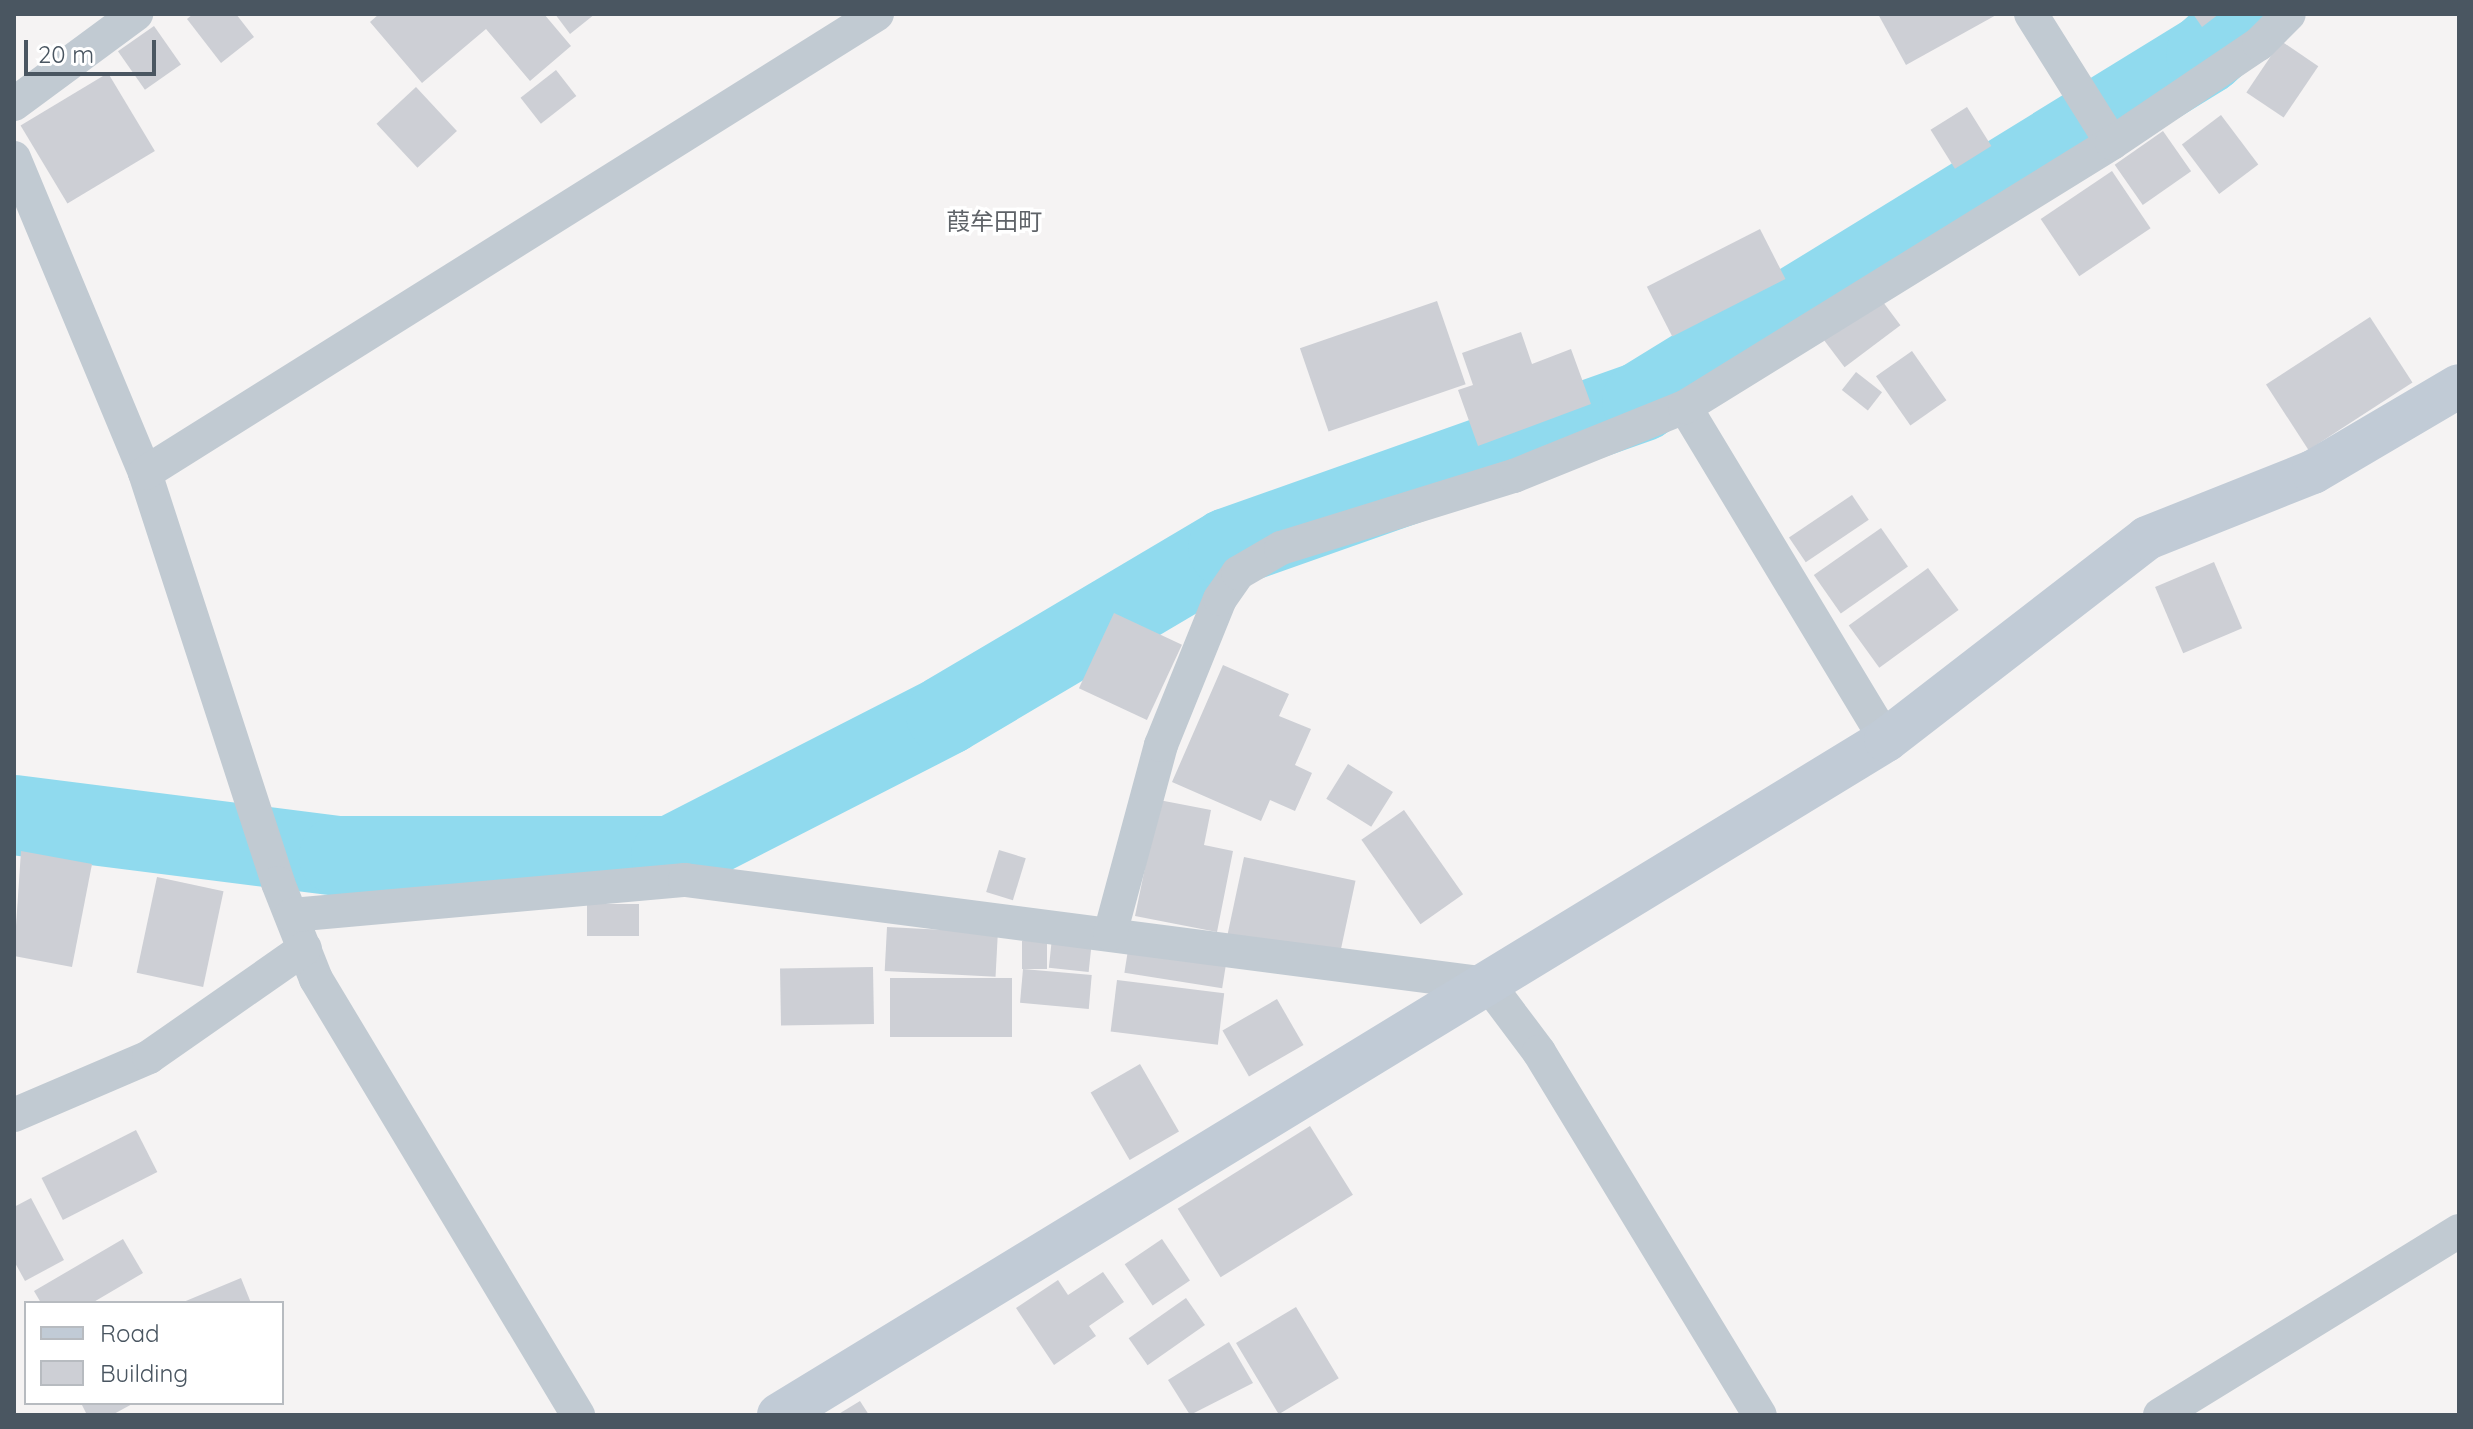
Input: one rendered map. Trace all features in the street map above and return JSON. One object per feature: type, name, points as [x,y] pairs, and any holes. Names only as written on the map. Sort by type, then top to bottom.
[{"type":"street","points":[[14,104],[136,14]]},
{"type":"street","points":[[145,473],[877,14]]},
{"type":"street","points":[[2031,14],[2112,143]]},
{"type":"street","points":[[1110,934],[1161,745],[1220,599],[1238,573],[1281,548],[1514,476],[1685,407],[2112,143],[2259,44],[2289,14]]},
{"type":"street","points":[[14,158],[28,240],[145,473],[278,883],[305,948],[578,1415]]},
{"type":"street","points":[[779,1415],[1886,740],[2147,538],[2313,472],[2459,386]]},
{"type":"street","points":[[1685,407],[1886,740]]},
{"type":"street","points":[[292,915],[685,880],[1488,984],[1539,1052],[1760,1415]]},
{"type":"street","points":[[14,1115],[149,1057],[305,948]]},
{"type":"street","points":[[2160,1415],[2459,1231]]},
{"type":"building","points":[[193,14],[236,14],[254,37],[221,63],[187,19]]},
{"type":"building","points":[[379,14],[544,14],[571,46],[530,81],[486,29],[422,83],[370,22]]},
{"type":"building","points":[[555,14],[595,14],[570,34]]},
{"type":"building","points":[[1878,14],[1998,14],[1906,65]]},
{"type":"building","points":[[2193,14],[2219,14],[2202,27]]},
{"type":"building","points":[[154,26],[181,65],[145,90],[118,51]]},
{"type":"building","points":[[2281,41],[2318,66],[2284,118],[2246,92]]},
{"type":"building","points":[[556,70],[576,96],[541,124],[521,98]]},
{"type":"building","points":[[108,73],[155,151],[67,204],[21,126]]},
{"type":"building","points":[[416,87],[457,131],[417,168],[377,124]]},
{"type":"building","points":[[1967,107],[1991,146],[1955,169],[1931,130]]},
{"type":"building","points":[[2221,115],[2258,165],[2219,194],[2182,144]]},
{"type":"building","points":[[2163,131],[2191,171],[2143,205],[2115,165]]},
{"type":"building","points":[[2112,171],[2151,228],[2079,276],[2041,219]]},
{"type":"building","points":[[1760,229],[1785,279],[1672,337],[1647,287]]},
{"type":"building","points":[[1880,298],[1900,325],[1845,367],[1824,340]]},
{"type":"building","points":[[1437,301],[1466,384],[1329,431],[1300,348]]},
{"type":"building","points":[[2370,317],[2412,382],[2308,450],[2266,385]]},
{"type":"building","points":[[1521,332],[1532,364],[1571,349],[1591,404],[1478,446],[1458,390],[1473,385],[1462,353]]},
{"type":"building","points":[[1912,351],[1946,400],[1910,425],[1876,376]]},
{"type":"building","points":[[1856,372],[1882,392],[1868,410],[1842,390]]},
{"type":"building","points":[[1852,495],[1869,520],[1806,562],[1789,537]]},
{"type":"building","points":[[1881,528],[1908,567],[1841,614],[1814,575]]},
{"type":"building","points":[[2214,562],[2242,628],[2183,653],[2155,587]]},
{"type":"building","points":[[1928,568],[1959,610],[1879,668],[1849,626]]},
{"type":"building","points":[[1114,613],[1182,645],[1147,720],[1079,688]]},
{"type":"building","points":[[1223,665],[1289,694],[1279,716],[1311,729],[1295,765],[1312,773],[1295,811],[1270,800],[1261,821],[1172,782]]},
{"type":"building","points":[[1348,764],[1393,792],[1371,827],[1326,799]]},
{"type":"building","points":[[1159,800],[1211,810],[1204,845],[1233,851],[1217,932],[1135,916]]},
{"type":"building","points":[[1404,810],[1463,894],[1420,924],[1361,840]]},
{"type":"building","points":[[999,850],[1026,858],[1013,900],[986,892]]},
{"type":"building","points":[[21,851],[92,864],[72,967],[14,956]]},
{"type":"building","points":[[1244,857],[1356,881],[1338,963],[1227,939]]},
{"type":"building","points":[[157,877],[224,891],[203,987],[137,973]]},
{"type":"building","points":[[587,904],[639,904],[639,936],[587,936]]},
{"type":"building","points":[[887,927],[998,933],[996,977],[885,971]]},
{"type":"building","points":[[1052,938],[1092,942],[1089,972],[1049,968]]},
{"type":"building","points":[[1022,941],[1047,941],[1047,969],[1022,969]]},
{"type":"building","points":[[1128,950],[1226,965],[1222,988],[1124,973]]},
{"type":"building","points":[[873,967],[874,1024],[781,1026],[780,969]]},
{"type":"building","points":[[1023,969],[1092,975],[1089,1009],[1020,1003]]},
{"type":"building","points":[[890,978],[1012,978],[1012,1037],[890,1037]]},
{"type":"building","points":[[1117,980],[1224,993],[1218,1045],[1111,1032]]},
{"type":"building","points":[[1277,999],[1304,1045],[1249,1076],[1222,1030]]},
{"type":"building","points":[[1140,1064],[1179,1132],[1130,1160],[1091,1092]]},
{"type":"building","points":[[1310,1126],[1353,1195],[1221,1277],[1178,1209]]},
{"type":"building","points":[[136,1130],[157,1172],[63,1220],[42,1178]]},
{"type":"building","points":[[31,1198],[64,1260],[25,1281],[14,1261],[14,1207]]},
{"type":"building","points":[[123,1239],[143,1273],[95,1301],[40,1301],[34,1291]]},
{"type":"building","points":[[1162,1239],[1190,1280],[1153,1306],[1125,1264]]},
{"type":"building","points":[[1103,1272],[1124,1302],[1089,1326],[1096,1336],[1054,1365],[1016,1308],[1058,1280],[1068,1295]]},
{"type":"building","points":[[241,1278],[250,1301],[186,1301]]},
{"type":"building","points":[[1186,1298],[1205,1325],[1148,1365],[1129,1338]]},
{"type":"building","points":[[1296,1307],[1339,1378],[1279,1414],[1236,1343]]},
{"type":"building","points":[[1229,1342],[1253,1383],[1190,1415],[1168,1380]]},
{"type":"building","points":[[860,1401],[869,1415],[837,1415]]},
{"type":"building","points":[[82,1405],[130,1405],[112,1415],[87,1415]]},
{"type":"waterway","points":[[14,815],[339,856],[671,856],[946,715],[1228,548],[1642,401],[2206,54],[2250,14]]},
{"type":"district","name":"葭牟田町","points":[[994,222]]}]
